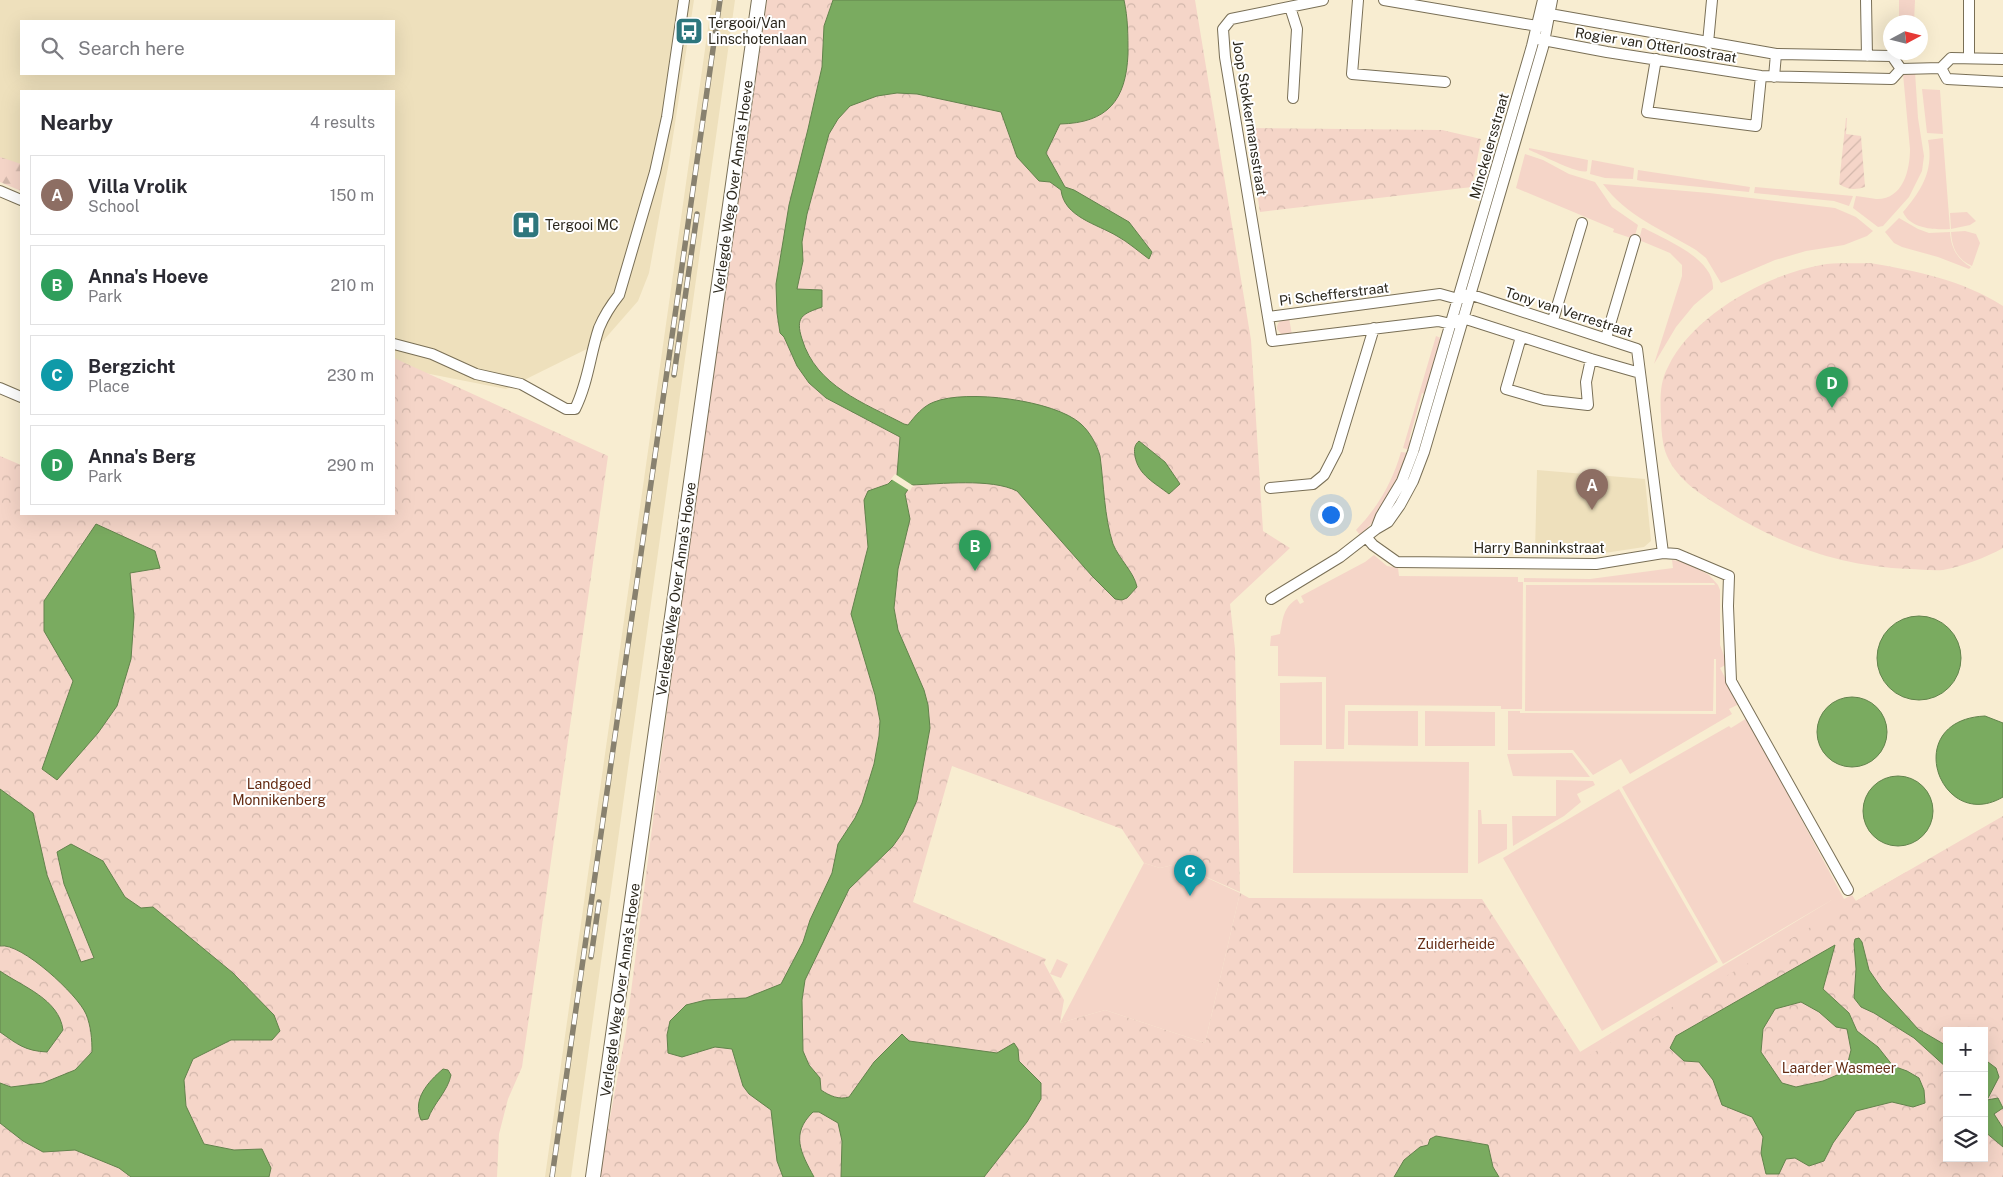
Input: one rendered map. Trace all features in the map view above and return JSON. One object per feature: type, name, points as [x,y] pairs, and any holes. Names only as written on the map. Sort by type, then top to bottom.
[{"type":"main road","name":"Verlegde Weg Over Anna's Hoeve","points":[[593,1177],[759,0]]},
{"type":"street","points":[[395,344],[432,354],[476,374],[521,384],[566,409],[575,409],[582,394],[600,327],[619,294],[655,172],[667,117],[684,0]]},
{"type":"street","name":"Joop Stokkermansstraat","points":[[1268,317],[1225,57],[1223,29],[1231,19],[1323,0]]},
{"type":"street","points":[[1358,0],[1352,74],[1445,82]]},
{"type":"street","points":[[1384,0],[1541,26]]},
{"type":"street","name":"Minckelersstraat","points":[[1271,599],[1340,558],[1376,529],[1388,522],[1413,481],[1424,452],[1539,39],[1544,13],[1543,0]]},
{"type":"street","name":"Minckelersstraat","points":[[1544,13],[1552,0]]},
{"type":"street","points":[[1708,43],[1712,0]]},
{"type":"street","points":[[1866,0],[1867,56]]},
{"type":"street","points":[[1969,0],[1969,58]]},
{"type":"street","points":[[1290,7],[1297,28],[1293,98]]},
{"type":"street","name":"Rogier van Otterloostraat","points":[[1544,13],[1776,54],[1892,56],[1901,69]]},
{"type":"street","name":"Minckelersstraat","points":[[1376,529],[1381,516],[1402,481],[1413,452],[1458,299],[1539,39]]},
{"type":"street","name":"Rogier van Otterloostraat","points":[[1539,39],[1761,76],[1892,79],[1901,69],[1941,68]]},
{"type":"street","points":[[1774,76],[1776,54]]},
{"type":"street","points":[[2003,59],[1951,58],[1941,68],[1947,79],[2003,82]]},
{"type":"street","points":[[1656,59],[1647,112],[1756,126],[1761,76]]},
{"type":"street","points":[[0,192],[20,200]]},
{"type":"street","points":[[1553,320],[1582,223]]},
{"type":"street","points":[[1606,338],[1635,240]]},
{"type":"street","name":"Pi Schefferstraat","points":[[1451,324],[1438,320],[1272,341],[1268,317],[1440,294],[1458,299]]},
{"type":"street","points":[[1458,299],[1469,294]]},
{"type":"street","name":"Tony van Verrestraat","points":[[1469,294],[1637,348],[1663,553]]},
{"type":"street","points":[[1451,324],[1462,318],[1640,373]]},
{"type":"street","points":[[1270,488],[1313,484],[1324,475],[1337,450],[1374,328]]},
{"type":"street","points":[[1521,337],[1506,389],[1544,400],[1588,405],[1586,382],[1591,359]]},
{"type":"street","points":[[0,388],[20,397]]},
{"type":"street","name":"Harry Banninkstraat","points":[[1367,538],[1373,545],[1397,562],[1596,564],[1663,553],[1678,554],[1729,576],[1730,681],[1848,890]]},
{"type":"shaded area","name":"Tergooi MC","points":[[0,0],[694,0],[670,156],[649,273],[638,301],[603,341],[506,389],[395,367],[395,90],[20,90],[20,177],[0,168]]},
{"type":"shaded area","points":[[712,0],[735,0],[571,1177],[545,1177]]},
{"type":"shaded area","points":[[833,0],[1124,0],[1126,14],[1128,54],[1123,84],[1118,96],[1102,114],[1077,123],[1060,124],[1046,153],[1065,187],[1074,190],[1129,222],[1152,252],[1149,259],[1121,238],[1075,213],[1063,199],[1061,190],[1050,182],[1039,181],[1017,157],[1001,112],[917,94],[897,93],[877,96],[850,106],[838,119],[829,134],[807,214],[802,242],[803,261],[797,289],[822,290],[822,307],[805,314],[799,326],[809,355],[818,369],[843,391],[908,425],[926,406],[934,402],[948,398],[967,397],[1010,399],[1032,403],[1069,416],[1081,424],[1093,439],[1100,456],[1106,511],[1113,544],[1133,576],[1137,587],[1127,598],[1122,600],[1115,599],[1092,576],[1017,491],[994,484],[951,483],[911,485],[905,494],[910,519],[898,569],[894,608],[898,630],[924,690],[928,705],[930,728],[917,800],[903,832],[893,846],[849,889],[805,980],[802,1000],[803,1051],[809,1065],[820,1078],[821,1090],[831,1096],[842,1098],[849,1097],[874,1062],[902,1034],[909,1041],[997,1053],[1014,1043],[1018,1049],[1019,1061],[1041,1083],[1041,1099],[1027,1122],[984,1177],[841,1177],[842,1141],[838,1123],[819,1112],[813,1112],[802,1128],[800,1144],[805,1160],[814,1177],[783,1177],[777,1161],[771,1110],[749,1094],[743,1086],[732,1049],[715,1047],[682,1057],[668,1053],[667,1035],[670,1021],[686,1005],[706,1000],[746,998],[781,984],[803,942],[810,920],[832,873],[838,844],[855,818],[862,803],[874,764],[879,736],[880,721],[875,695],[851,614],[868,547],[864,500],[868,491],[888,484],[897,475],[900,437],[826,398],[809,383],[797,366],[784,337],[780,333],[777,313],[776,284],[789,205],[822,67],[824,26]]},
{"type":"shaded area","points":[[1139,441],[1165,462],[1180,484],[1169,494],[1148,478],[1137,463],[1134,452],[1135,446]]},
{"type":"shaded area","points":[[1537,470],[1645,479],[1651,541],[1644,547],[1598,554],[1535,553]]},
{"type":"shaded area","points":[[96,524],[155,551],[160,568],[130,573],[134,617],[131,659],[117,706],[98,733],[57,780],[42,769],[73,681],[44,631],[44,601]]},
{"type":"shaded area","points":[[1911,616],[1927,616],[1943,623],[1954,634],[1961,650],[1958,674],[1949,688],[1943,693],[1927,700],[1911,700],[1895,693],[1884,682],[1877,666],[1877,650],[1884,634],[1895,623]]},
{"type":"shaded area","points":[[1859,697],[1872,703],[1881,712],[1885,718],[1887,732],[1885,746],[1877,757],[1866,765],[1845,767],[1838,765],[1827,757],[1819,746],[1817,725],[1819,718],[1827,707],[1838,699]]},
{"type":"shaded area","points":[[1985,716],[2003,723],[2003,797],[1981,804],[1962,801],[1947,789],[1938,772],[1936,753],[1943,736],[1958,722]]},
{"type":"shaded area","points":[[1905,776],[1918,782],[1927,791],[1931,797],[1933,811],[1931,825],[1923,836],[1912,844],[1891,846],[1884,844],[1873,836],[1865,825],[1863,804],[1865,797],[1873,786],[1884,778]]},
{"type":"shaded area","points":[[0,789],[33,813],[47,875],[81,962],[94,958],[64,884],[57,852],[71,844],[103,861],[125,897],[141,908],[153,907],[233,973],[274,1015],[280,1031],[272,1040],[231,1040],[193,1059],[184,1080],[186,1106],[204,1144],[234,1150],[262,1149],[271,1168],[269,1177],[131,1177],[119,1168],[75,1150],[43,1152],[23,1141],[0,1123],[0,1083],[11,1087],[43,1083],[75,1070],[92,1052],[88,1019],[81,1005],[48,971],[21,952],[9,947],[0,946]]},
{"type":"shaded area","points":[[1859,938],[1862,942],[1869,970],[1882,989],[1918,1029],[1943,1044],[1943,1064],[1914,1038],[1861,1007],[1854,998],[1856,969],[1855,939]]},
{"type":"shaded area","points":[[1835,945],[1823,989],[1849,1013],[1857,1031],[1878,1047],[1893,1066],[1919,1078],[1924,1090],[1925,1103],[1913,1107],[1892,1102],[1856,1111],[1833,1143],[1824,1161],[1809,1166],[1795,1158],[1786,1159],[1779,1174],[1766,1174],[1761,1153],[1763,1137],[1752,1117],[1722,1105],[1713,1080],[1699,1062],[1684,1061],[1670,1048],[1676,1036]],"holes":[[[1801,1002],[1819,1012],[1836,1027],[1847,1029],[1851,1050],[1848,1062],[1842,1073],[1823,1081],[1796,1087],[1782,1083],[1761,1052],[1763,1029],[1775,1009]]]},
{"type":"shaded area","points":[[0,971],[39,995],[55,1010],[63,1030],[47,1052],[27,1048],[0,1032]]},
{"type":"shaded area","points":[[1988,1062],[1996,1068],[1999,1077],[1988,1098]]},
{"type":"shaded area","points":[[443,1069],[448,1070],[451,1075],[449,1081],[428,1119],[421,1120],[419,1112],[420,1098],[427,1085]]},
{"type":"shaded area","points":[[1998,1098],[2003,1108],[1994,1114],[2003,1128],[2003,1147],[1988,1134],[1988,1100]]},
{"type":"shaded area","points":[[1436,1136],[1488,1145],[1493,1167],[1499,1177],[1394,1177],[1404,1160],[1420,1147],[1428,1145],[1430,1139]]},
{"type":"green space","points":[[767,0],[1195,0],[1251,340],[1263,531],[1290,548],[1230,604],[1235,649],[1240,892],[1177,864],[1160,868],[1144,863],[1122,829],[952,766],[913,902],[1046,959],[1044,963],[1064,1000],[1060,1023],[1105,1010],[1205,1043],[1240,893],[1249,898],[1482,899],[1584,1058],[2003,816],[2003,1177],[599,1177],[626,1031],[681,602]]},
{"type":"green space","points":[[1899,0],[1915,0],[1914,15],[1899,15]]},
{"type":"green space","points":[[1915,72],[1918,118],[1924,156],[1922,171],[1909,197],[1883,226],[1878,227],[1853,208],[1856,196],[1876,199],[1885,198],[1893,195],[1903,182],[1910,157],[1910,149],[1903,74]]},
{"type":"green space","points":[[1922,89],[1940,90],[1943,134],[1927,133]]},
{"type":"green space","points":[[1846,118],[1846,134],[1861,136],[1865,187],[1858,189],[1852,189],[1839,184]]},
{"type":"green space","points":[[1247,128],[1442,130],[1481,139],[1472,187],[1260,212]]},
{"type":"green space","points":[[1943,138],[1950,229],[1930,229],[1911,222],[1903,212],[1916,196],[1925,179],[1929,161],[1928,140]]},
{"type":"green space","points":[[1529,148],[1588,160],[1587,171],[1568,167],[1529,150]]},
{"type":"green space","points":[[1525,154],[1543,160],[1569,174],[1595,182],[1612,207],[1638,225],[1634,239],[1613,232],[1614,229],[1516,188]]},
{"type":"green space","points":[[0,157],[20,164],[20,191],[0,182]]},
{"type":"green space","points":[[1592,160],[1634,168],[1633,179],[1605,178],[1590,174]]},
{"type":"green space","points":[[1638,170],[1750,187],[1749,192],[1641,181],[1637,180]]},
{"type":"green space","points":[[1603,184],[1709,193],[1835,208],[1856,217],[1873,231],[1867,236],[1844,245],[1806,251],[1775,260],[1721,283],[1706,258],[1696,250],[1634,214],[1612,195]]},
{"type":"green space","points":[[1755,187],[1853,196],[1849,206],[1834,201],[1754,193]]},
{"type":"green space","points":[[1967,212],[1976,221],[1970,225],[1951,229],[1950,213]]},
{"type":"green space","points":[[1899,218],[1929,233],[1950,232],[1956,252],[1971,267],[1969,269],[1894,243],[1885,232]]},
{"type":"green space","points":[[1642,228],[1676,245],[1698,260],[1712,278],[1713,289],[1694,305],[1676,327],[1654,364],[1682,276],[1682,265],[1670,253],[1639,240]]},
{"type":"green space","points":[[1965,231],[1976,234],[1980,243],[1972,266],[1959,256],[1953,243],[1951,232]]},
{"type":"green space","points":[[1870,263],[1922,273],[1955,283],[1972,289],[2003,306],[2003,548],[1958,567],[1939,570],[1860,564],[1812,552],[1789,543],[1745,522],[1699,493],[1677,473],[1665,452],[1662,436],[1661,409],[1663,378],[1679,348],[1695,331],[1733,300],[1777,278],[1821,265]]},
{"type":"green space","points":[[1289,318],[1292,335],[1282,335],[1277,329],[1278,324],[1282,320]]},
{"type":"green space","points":[[1436,336],[1443,339],[1427,395],[1422,393],[1409,440],[1414,442],[1410,450],[1403,448]]},
{"type":"green space","name":"Landgoed Monnikenberg","points":[[395,358],[608,456],[522,1067],[508,1099],[499,1134],[497,1177],[0,1177],[0,456],[20,465],[20,515],[395,515]]},
{"type":"green space","points":[[1401,452],[1409,453],[1396,486],[1384,508],[1360,535],[1356,530],[1383,494]]},
{"type":"green space","points":[[1374,555],[1387,566],[1398,568],[1399,576],[1518,577],[1518,582],[1523,582],[1522,709],[1501,709],[1501,706],[1345,705],[1344,749],[1326,749],[1326,677],[1278,676],[1278,646],[1270,646],[1271,636],[1280,634],[1284,614],[1292,602],[1297,599],[1300,604],[1304,602],[1301,596],[1365,562]]},
{"type":"green space","points":[[1672,560],[1685,562],[1709,575],[1720,590],[1720,645],[1727,664],[1720,668],[1739,704],[1729,709],[1732,714],[1630,774],[1621,759],[1593,775],[1573,750],[1508,750],[1508,711],[1520,711],[1520,713],[1716,714],[1716,659],[1714,659],[1713,711],[1525,711],[1526,585],[1715,585],[1714,583],[1524,582],[1524,578],[1590,579],[1673,568]]},
{"type":"green space","points":[[1322,682],[1322,745],[1280,745],[1280,683]]},
{"type":"green space","points":[[1348,711],[1418,711],[1418,746],[1348,745]]},
{"type":"green space","points":[[1425,711],[1495,712],[1495,746],[1425,746]]},
{"type":"green space","name":"Laarder Wasmeer","points":[[1747,718],[1844,899],[1852,895],[1856,901],[1906,872],[1982,1027],[1943,1027],[1943,1034],[1761,1153],[1560,1064],[1835,898],[1723,964],[1622,787],[1729,726],[1731,728]]},
{"type":"green space","points":[[1572,753],[1590,777],[1513,776],[1507,754]]},
{"type":"green space","points":[[1294,761],[1469,762],[1468,873],[1293,873]]},
{"type":"green space","points":[[1556,780],[1593,781],[1595,785],[1577,794],[1581,802],[1564,816],[1513,846],[1512,816],[1556,816]]},
{"type":"green space","points":[[1619,789],[1718,962],[1602,1031],[1503,858]]},
{"type":"green space","points":[[1478,810],[1481,810],[1482,824],[1507,824],[1507,849],[1478,864]]},
{"type":"green space","points":[[1144,863],[1160,868],[1177,864],[1240,893],[1205,1043],[1105,1010],[1060,1023]]},
{"type":"green space","points":[[1057,959],[1068,964],[1061,978],[1050,974]]},
{"type":"pier","points":[[895,474],[915,487],[912,487],[910,491],[891,479]]},
{"type":"railway","points":[[552,1177],[720,0]]},
{"type":"railway","points":[[674,375],[697,214]]},
{"type":"railway","points":[[591,957],[599,902]]},
{"type":"place","name":"Tergooi/Van Linschotenlaan","points":[[689,31]]},
{"type":"place","name":"Tergooi MC","points":[[526,225]]},
{"type":"place","name":"Anna's Berg","points":[[1832,408]]},
{"type":"place","name":"Villa Vrolik","points":[[1592,510]]},
{"type":"place","name":"Anna's Hoeve","points":[[975,571]]},
{"type":"place","name":"Bergzicht","points":[[1190,896]]},
{"type":"park label","name":"Zuiderheide","points":[[1456,944]]}]
